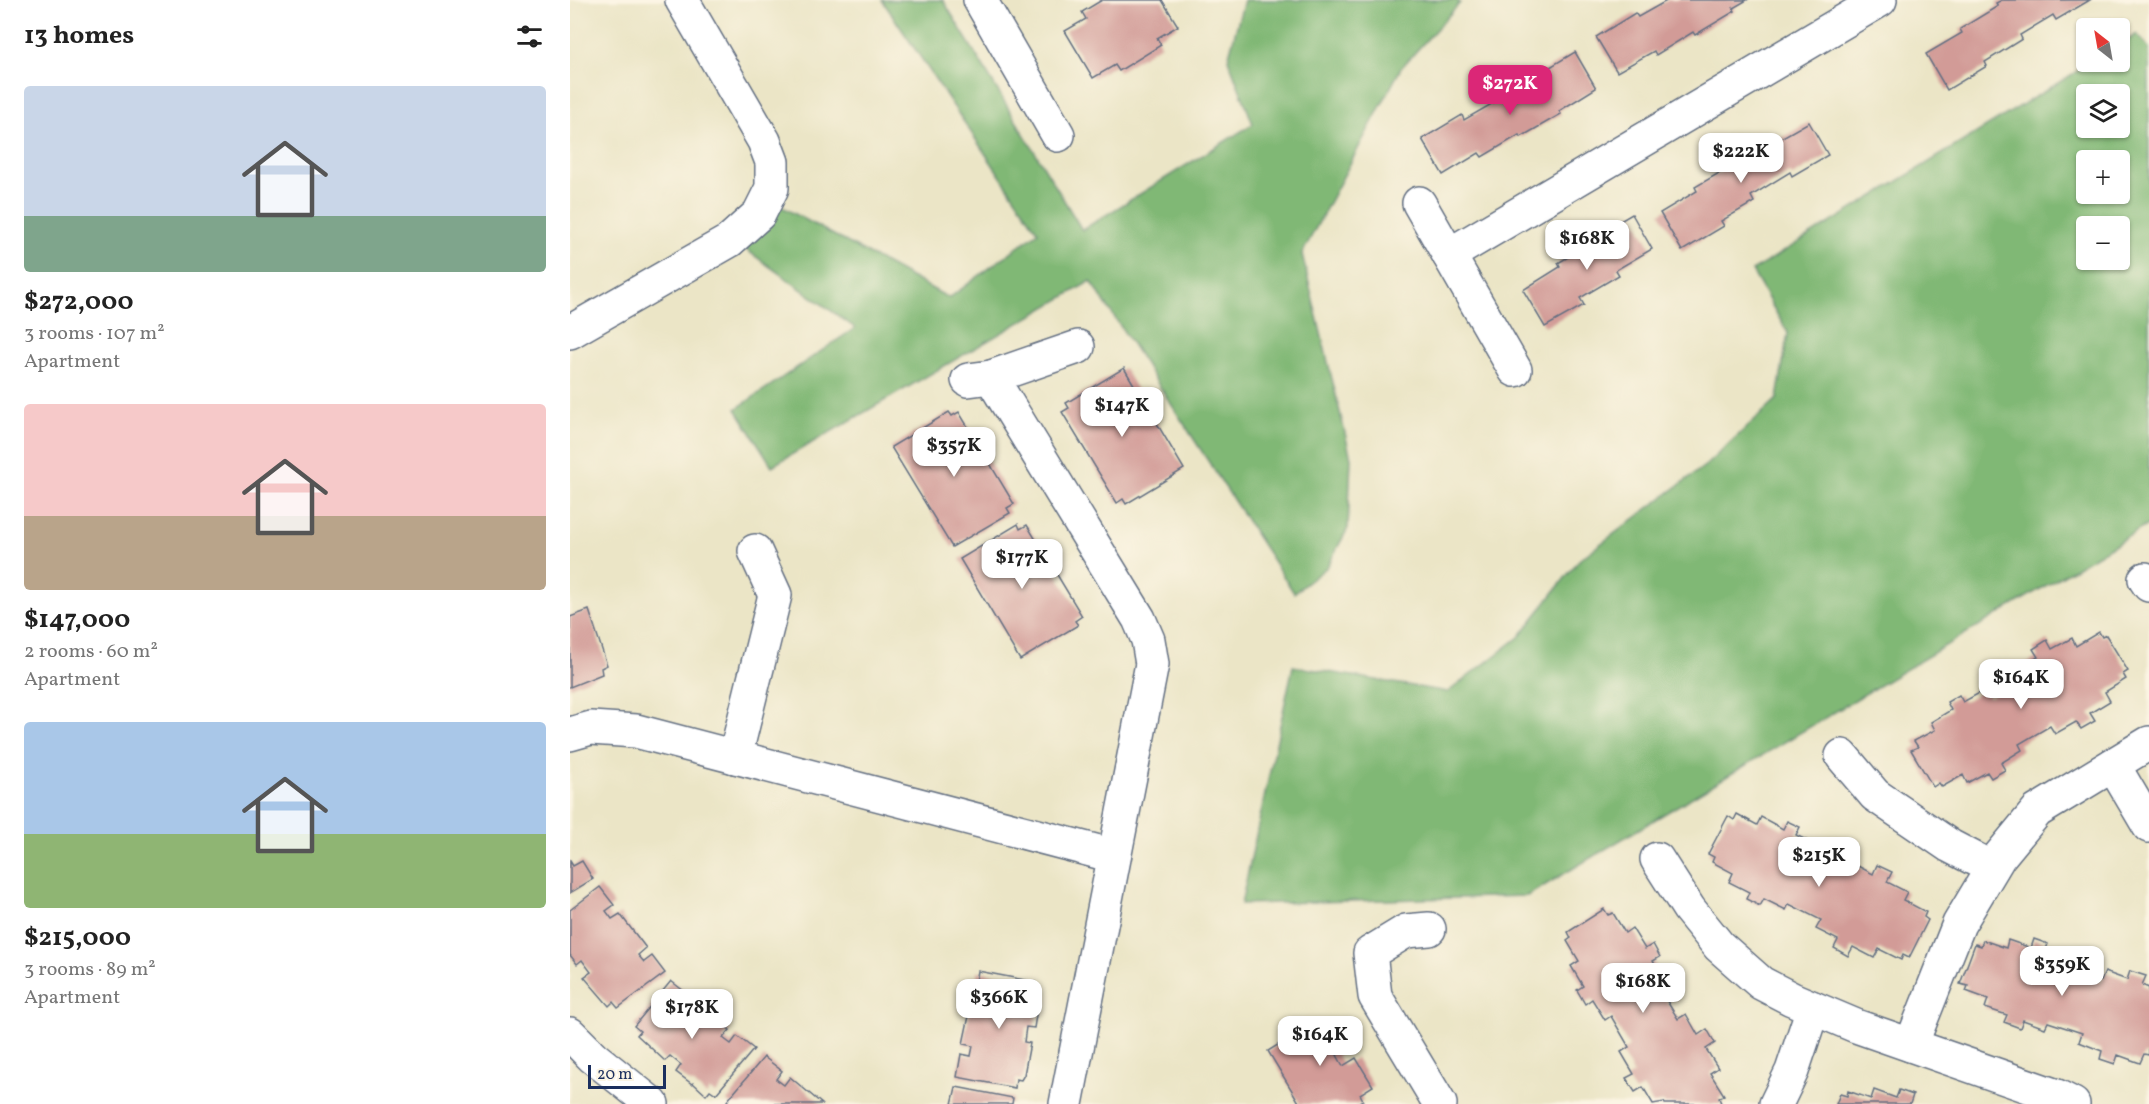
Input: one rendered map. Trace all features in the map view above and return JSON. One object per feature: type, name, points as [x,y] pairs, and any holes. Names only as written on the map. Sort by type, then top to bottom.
[{"type":"street","points":[[570,332],[729,241],[759,214],[772,188],[772,162],[764,141],[682,0]]},
{"type":"street","points":[[980,0],[1058,135]]},
{"type":"street","points":[[1449,255],[1880,0]]},
{"type":"street","points":[[1419,203],[1515,370]]},
{"type":"street","points":[[1066,1104],[1152,664],[1148,640],[1139,619],[980,379],[1078,347]]},
{"type":"street","points":[[735,757],[775,595],[755,551]]},
{"type":"street","points":[[570,734],[591,728],[636,731],[1114,856]]},
{"type":"street","points":[[1911,1046],[1959,924],[1999,857],[2037,811],[2149,743]]},
{"type":"street","points":[[1842,756],[1875,795],[1950,846],[1992,868]]},
{"type":"street","points":[[2113,765],[2149,826]]},
{"type":"street","points":[[1656,859],[1689,909],[1719,946],[1761,983],[1813,1008],[2073,1104]]},
{"type":"street","points":[[1429,929],[1406,931],[1370,953],[1375,996],[1440,1104]]},
{"type":"street","points":[[1776,1104],[1792,1071],[1813,1008]]},
{"type":"street","points":[[570,1034],[593,1057],[652,1104]]},
{"type":"green space","points":[[882,0],[943,0],[1082,230],[1253,124],[1228,59],[1244,0],[1458,0],[1460,3],[1401,68],[1302,254],[1351,458],[1348,528],[1327,567],[1294,593],[1091,281],[772,466],[736,409],[855,328],[744,248],[777,204],[949,298],[1038,232]]},
{"type":"green space","points":[[2137,34],[2149,48],[2149,524],[1527,896],[1241,904],[1293,666],[1448,692],[1519,637],[1579,560],[1706,465],[1777,399],[1788,333],[1752,271],[2076,72],[2130,72],[2130,39]]},
{"type":"building","points":[[1102,0],[1162,0],[1178,26],[1157,38],[1161,45],[1119,71],[1115,65],[1093,78],[1065,31],[1086,19],[1082,12]]},
{"type":"building","points":[[1668,0],[1747,0],[1733,8],[1735,11],[1695,35],[1693,32],[1656,55],[1654,51],[1617,72],[1596,37],[1635,13],[1638,17]]},
{"type":"building","points":[[2002,0],[2090,0],[2056,20],[2053,15],[2020,35],[2022,39],[1985,62],[1987,66],[1947,90],[1926,54],[1962,33],[1960,29],[1998,6],[1996,3]]},
{"type":"building","points":[[1575,52],[1596,88],[1559,111],[1561,114],[1521,137],[1519,135],[1482,157],[1479,153],[1443,175],[1422,139],[1462,115],[1464,120],[1502,98],[1504,101],[1538,81],[1535,76]]},
{"type":"building","points":[[1809,122],[1828,155],[1792,176],[1790,172],[1751,196],[1754,202],[1721,221],[1724,226],[1682,251],[1660,213],[1697,191],[1695,187],[1733,165],[1731,161],[1771,137],[1774,142]]},
{"type":"building","points":[[1632,214],[1652,249],[1616,270],[1619,275],[1580,298],[1584,305],[1545,327],[1523,290],[1560,267],[1558,263],[1595,241],[1593,237]]},
{"type":"building","points":[[1124,368],[1184,469],[1126,504],[1123,499],[1117,503],[1062,412],[1069,408],[1066,403]]},
{"type":"building","points":[[949,412],[952,416],[959,412],[1014,504],[1007,508],[1010,513],[952,547],[891,447]]},
{"type":"building","points":[[1018,524],[1020,529],[1027,525],[1082,616],[1075,621],[1078,625],[1020,660],[960,559]]},
{"type":"building","points":[[589,610],[607,665],[601,668],[602,674],[570,687],[570,617]]},
{"type":"building","points":[[2099,632],[2102,637],[2106,635],[2128,671],[2123,674],[2126,679],[2105,692],[2110,701],[2090,713],[2095,721],[2081,729],[2076,722],[2055,734],[2050,726],[2019,744],[2022,750],[2001,763],[2005,770],[1991,778],[1987,772],[1967,783],[1963,775],[1942,787],[1939,783],[1933,787],[1911,750],[1918,747],[1914,741],[1935,730],[1931,722],[1951,710],[1947,702],[1959,695],[1963,702],[1985,690],[1989,697],[2022,678],[2017,670],[2038,657],[2033,649],[2047,640],[2052,649],[2072,638],[2076,646]]},
{"type":"building","points":[[1737,814],[1757,825],[1761,817],[1783,829],[1787,821],[1800,827],[1796,835],[1818,846],[1813,854],[1847,871],[1852,863],[1873,874],[1877,865],[1892,872],[1887,882],[1907,892],[1903,900],[1926,912],[1924,917],[1928,920],[1909,958],[1903,955],[1901,960],[1879,949],[1874,958],[1853,947],[1848,956],[1834,948],[1838,940],[1816,929],[1821,920],[1789,904],[1786,910],[1764,899],[1760,906],[1746,899],[1749,892],[1729,882],[1733,873],[1712,862],[1714,857],[1708,854],[1728,816],[1734,820]]},
{"type":"building","points":[[570,861],[573,866],[582,861],[593,879],[570,893]]},
{"type":"building","points":[[600,887],[614,905],[606,911],[612,919],[620,914],[646,948],[638,955],[644,962],[652,956],[665,973],[618,1008],[613,1002],[609,1006],[584,977],[591,972],[582,960],[577,964],[570,955],[570,910]]},
{"type":"building","points":[[1604,909],[1608,915],[1613,913],[1625,933],[1632,928],[1645,949],[1653,944],[1660,957],[1653,961],[1665,982],[1658,987],[1678,1019],[1686,1014],[1698,1035],[1707,1029],[1715,1043],[1706,1049],[1718,1068],[1710,1073],[1724,1095],[1719,1098],[1721,1103],[1665,1104],[1664,1102],[1653,1104],[1643,1087],[1635,1092],[1626,1078],[1634,1074],[1621,1052],[1629,1047],[1611,1016],[1605,1020],[1592,999],[1585,1004],[1577,990],[1583,986],[1571,966],[1579,961],[1567,941],[1571,938],[1568,932]]},
{"type":"building","points":[[2034,939],[2048,944],[2045,952],[2068,960],[2065,969],[2101,981],[2105,972],[2127,980],[2130,971],[2146,976],[2142,985],[2149,988],[2149,1055],[2144,1054],[2140,1063],[2118,1055],[2115,1064],[2100,1059],[2102,1051],[2079,1042],[2082,1033],[2048,1022],[2045,1028],[2023,1020],[2020,1028],[2004,1022],[2007,1015],[1985,1008],[1988,999],[1966,991],[1968,986],[1960,984],[1975,944],[1981,946],[1983,940],[2006,948],[2008,940],[2031,948]]},
{"type":"building","points":[[978,971],[1035,982],[1034,989],[1040,990],[1034,1028],[1026,1027],[1024,1042],[1030,1043],[1024,1075],[1021,1080],[1016,1079],[1015,1088],[957,1077],[961,1054],[971,1056],[973,1046],[963,1044],[972,1002],[982,1004],[984,994],[974,992]]},
{"type":"building","points":[[671,981],[689,995],[682,1003],[690,1009],[696,1002],[730,1030],[723,1038],[731,1044],[737,1036],[754,1049],[716,1094],[710,1090],[706,1095],[676,1072],[681,1065],[670,1056],[665,1061],[637,1035],[640,1031],[634,1026]]},
{"type":"building","points":[[1332,1019],[1349,1047],[1337,1055],[1343,1066],[1356,1058],[1373,1086],[1360,1094],[1363,1100],[1356,1104],[1300,1104],[1268,1051],[1316,1021],[1319,1027]]},
{"type":"building","points":[[764,1057],[782,1071],[776,1079],[784,1085],[790,1077],[822,1104],[730,1104],[727,1101]]},
{"type":"building","points":[[956,1087],[1013,1098],[1012,1104],[952,1104]]},
{"type":"building","points":[[1874,1090],[1896,1098],[1899,1090],[1913,1095],[1910,1104],[1836,1104],[1840,1094],[1847,1096],[1848,1091],[1871,1099]]}]
